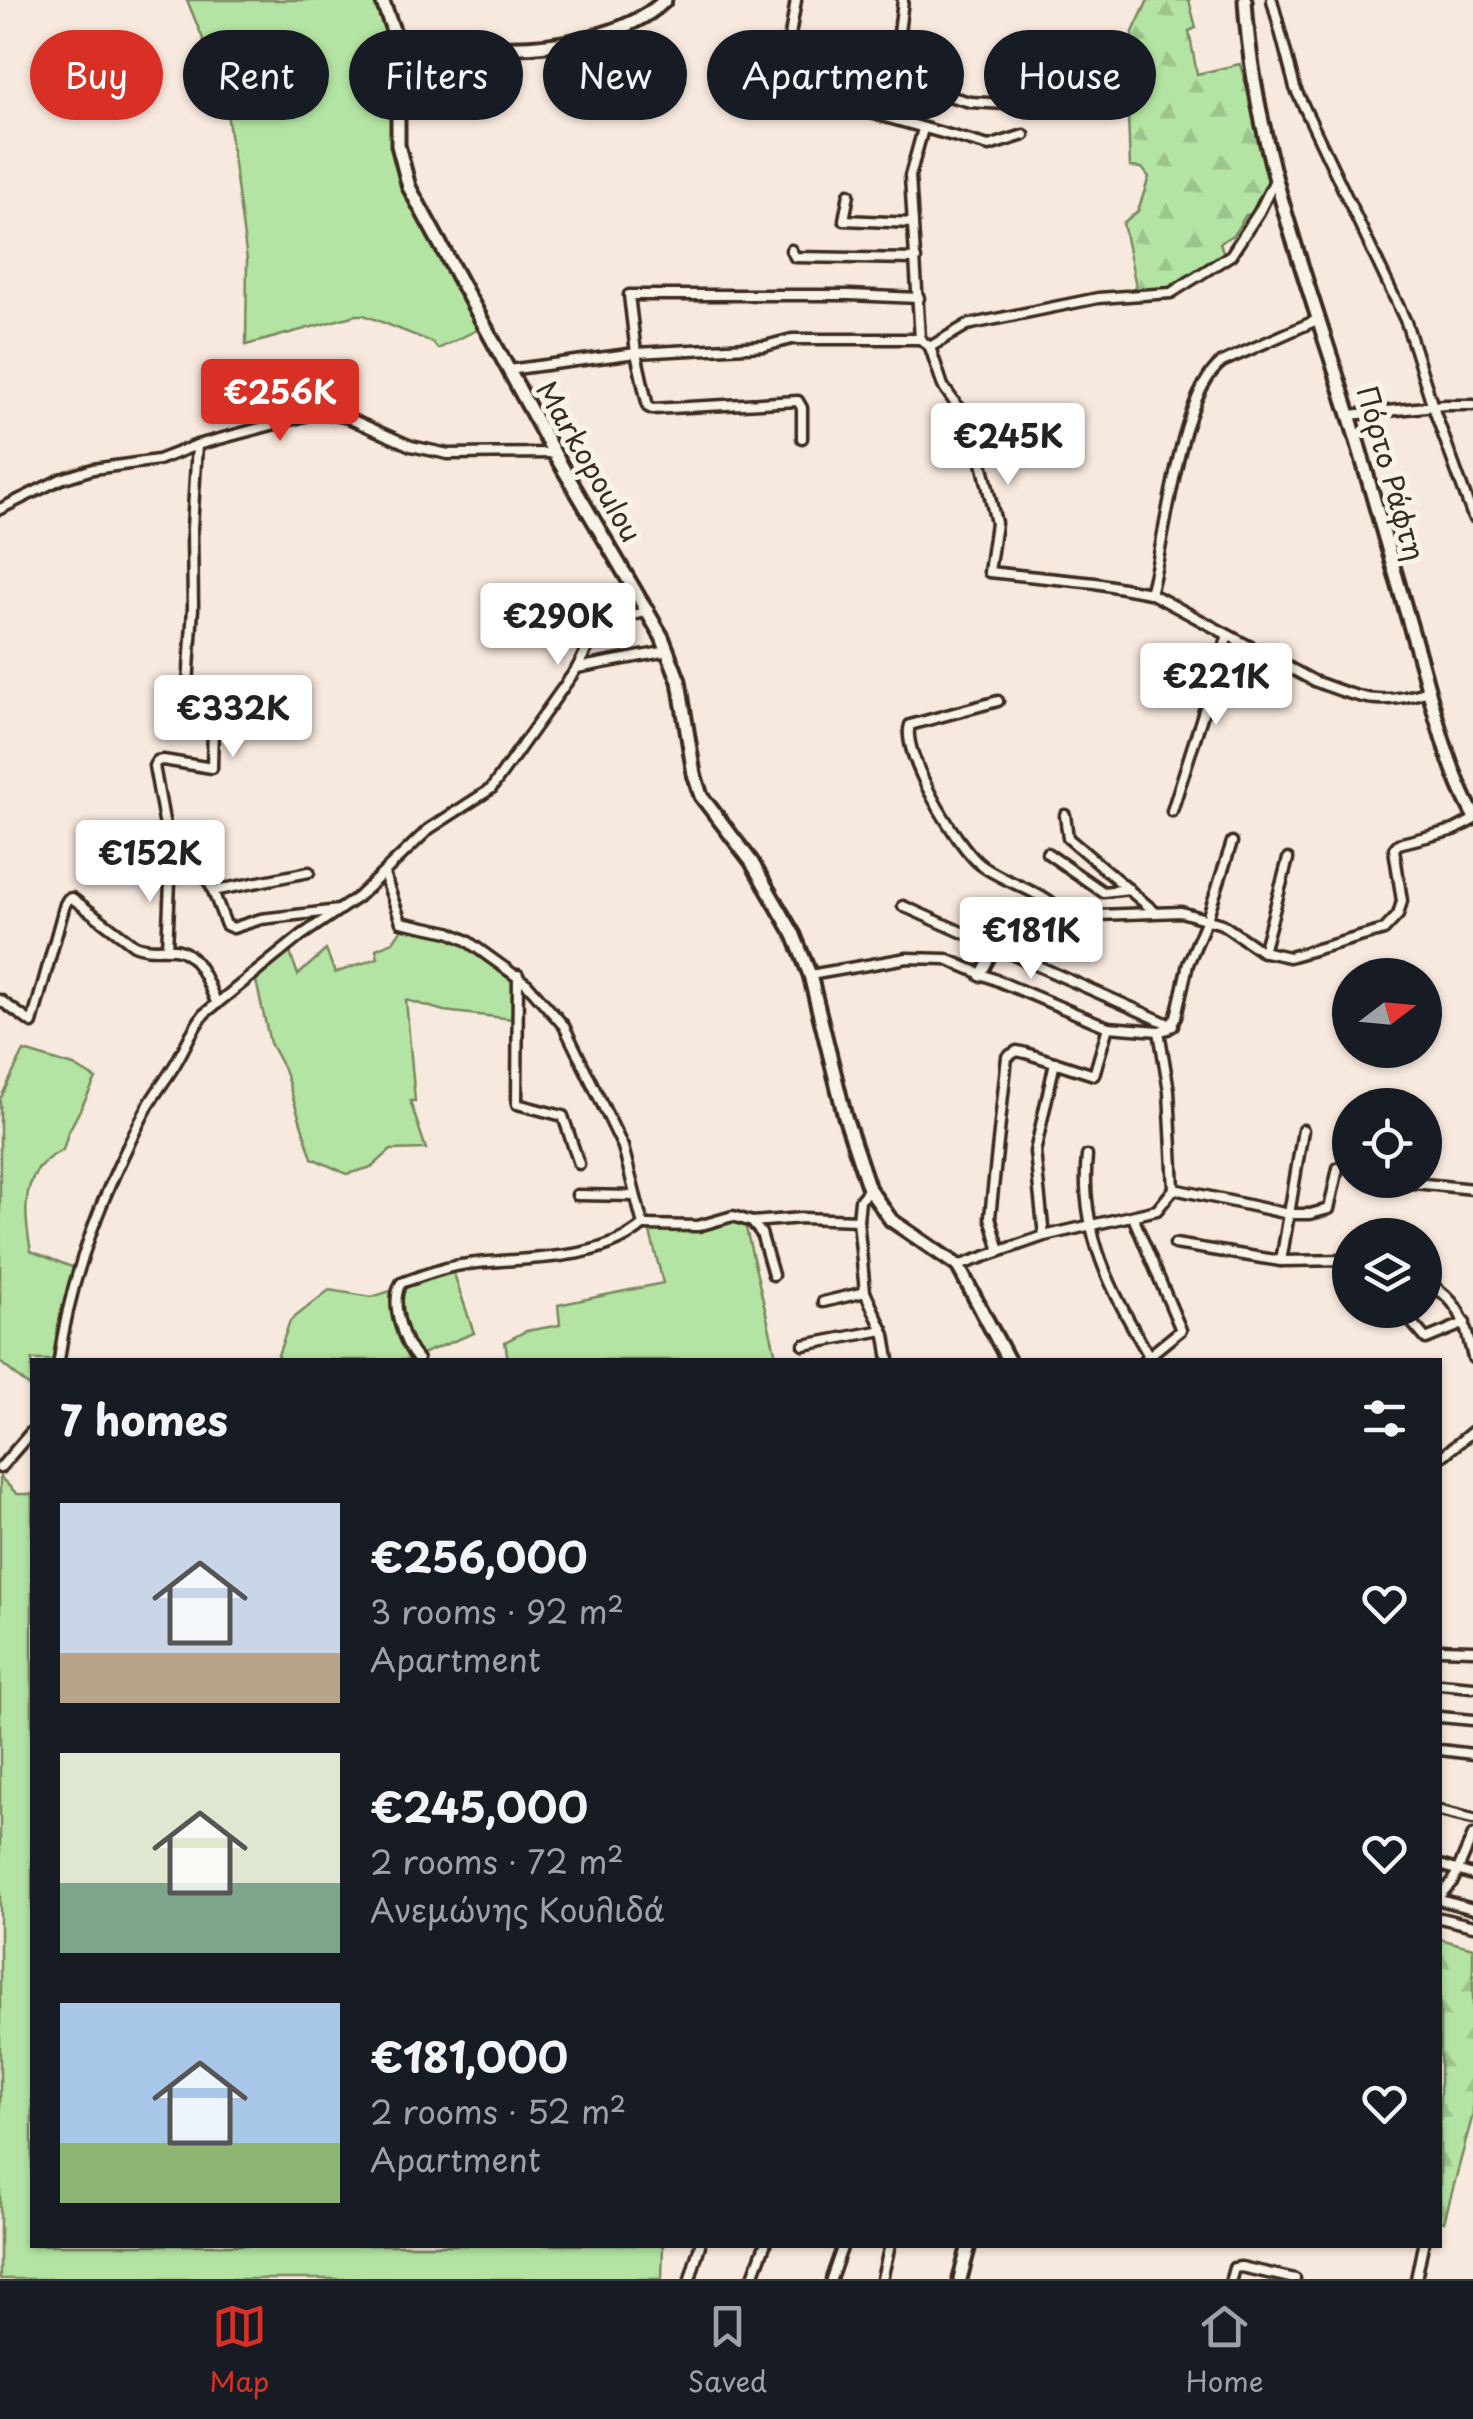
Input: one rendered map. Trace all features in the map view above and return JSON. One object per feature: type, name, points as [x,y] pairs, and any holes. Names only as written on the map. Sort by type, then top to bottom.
[{"type":"street","name":"Markopoulou","points":[[382,0],[393,30]]},
{"type":"street","points":[[523,47],[610,32],[632,24],[664,0]]},
{"type":"street","points":[[792,30],[796,0]]},
{"type":"street","points":[[899,30],[903,0]]},
{"type":"street","name":"Πόρτο Ράφτη","points":[[1242,0],[1245,72],[1350,416],[1428,691],[1473,817]]},
{"type":"street","points":[[1272,0],[1295,88],[1406,322],[1432,407],[1473,516]]},
{"type":"street","name":"Markopoulou","points":[[398,120],[398,144],[406,178],[508,370],[650,611],[668,651],[701,796],[773,895],[794,934],[810,975],[845,1117],[869,1189],[892,1220],[958,1266],[1007,1358]]},
{"type":"street","points":[[892,120],[996,147],[1024,135]]},
{"type":"street","points":[[920,339],[910,176],[923,129]]},
{"type":"street","points":[[930,347],[967,325],[1098,298],[1171,293],[1231,255],[1276,178]]},
{"type":"street","points":[[848,194],[844,220],[914,223]]},
{"type":"street","points":[[1259,212],[1284,204]]},
{"type":"street","points":[[901,258],[915,243]]},
{"type":"street","points":[[809,257],[916,259]]},
{"type":"street","points":[[802,438],[798,401],[648,407],[636,353],[630,295],[918,298]]},
{"type":"street","points":[[1150,593],[1182,447],[1202,384],[1222,362],[1319,319]]},
{"type":"street","points":[[508,370],[636,353],[765,346],[792,339],[920,339],[930,347],[943,386],[960,410],[981,458],[996,523],[988,572],[1150,593],[1314,681],[1370,701],[1428,691]]},
{"type":"street","points":[[1350,416],[1473,405]]},
{"type":"street","points":[[0,509],[92,469],[158,460],[197,445],[330,412],[387,438],[448,454],[554,453]]},
{"type":"street","points":[[166,949],[171,858],[154,766],[163,760],[204,770],[212,768],[214,762],[212,726],[186,716],[197,445]]},
{"type":"street","points":[[59,1358],[74,1284],[110,1182],[192,1028],[384,874],[430,829],[491,789],[577,668],[598,629],[610,620],[650,611]]},
{"type":"street","points":[[1172,810],[1228,636]]},
{"type":"street","points":[[577,668],[668,651]]},
{"type":"street","points":[[998,701],[910,725],[908,734],[918,770],[928,792],[975,860],[1055,904],[1066,917]]},
{"type":"street","points":[[1065,815],[1068,838],[1154,911]]},
{"type":"street","points":[[980,976],[995,948],[1006,938],[1066,917],[1182,912],[1222,924],[1264,952],[1289,957],[1384,930],[1398,915],[1402,901],[1394,849],[1398,844],[1454,830],[1473,817]]},
{"type":"street","points":[[1173,1026],[1188,964],[1232,842]]},
{"type":"street","points":[[1047,854],[1103,892],[1130,890]]},
{"type":"street","points":[[171,858],[180,857],[203,874],[229,928],[261,919],[339,910]]},
{"type":"street","points":[[1264,952],[1288,860]]},
{"type":"street","points":[[213,891],[309,872]]},
{"type":"street","points":[[384,874],[401,922],[449,932],[466,940],[518,976],[564,1026],[623,1147],[642,1225]]},
{"type":"street","points":[[0,1000],[32,1023],[68,898],[134,945],[143,949],[180,949],[190,955],[218,1004]]},
{"type":"street","points":[[904,906],[1173,1026]]},
{"type":"street","points":[[810,975],[908,958],[946,959],[1108,1026],[1159,1032],[1173,1026]]},
{"type":"street","points":[[518,976],[517,1104],[564,1116],[579,1164]]},
{"type":"street","points":[[1000,1251],[990,1217],[1007,1057],[1017,1051],[1094,1075],[1108,1026]]},
{"type":"street","points":[[958,1266],[1044,1236],[1133,1217],[1162,1206],[1174,1189],[1170,1091],[1159,1032]]},
{"type":"street","points":[[1044,1236],[1035,1152],[1055,1062]]},
{"type":"street","points":[[1281,1261],[1303,1130]]},
{"type":"street","points":[[1087,1156],[1085,1203],[1104,1273],[1146,1358],[1181,1330],[1133,1217]]},
{"type":"street","points":[[1442,1186],[1473,1189]]},
{"type":"street","points":[[869,1189],[860,1200],[858,1220],[864,1292],[882,1330],[889,1358]]},
{"type":"street","points":[[1174,1189],[1288,1214],[1329,1210],[1332,1196]]},
{"type":"street","points":[[577,1195],[635,1196]]},
{"type":"street","points":[[416,1358],[406,1345],[397,1290],[402,1284],[456,1266],[548,1259],[606,1244],[642,1225],[698,1226],[732,1216],[752,1222],[802,1218],[858,1220]]},
{"type":"street","points":[[752,1222],[761,1233],[773,1275]]},
{"type":"street","points":[[1175,1244],[1281,1261],[1332,1260]]},
{"type":"street","points":[[822,1302],[864,1292]]},
{"type":"street","points":[[1442,1293],[1453,1301],[1465,1323],[1473,1358]]},
{"type":"street","points":[[1417,1328],[1426,1339],[1465,1323]]},
{"type":"street","points":[[804,1345],[882,1330]]},
{"type":"street","points":[[1442,1456],[1472,1432],[1473,1418]]},
{"type":"street","points":[[0,1468],[30,1433]]},
{"type":"street","points":[[1442,1649],[1473,1650]]},
{"type":"street","points":[[1442,1684],[1473,1686]]},
{"type":"street","points":[[1442,1717],[1473,1720]]},
{"type":"street","points":[[1442,1750],[1473,1754]]},
{"type":"street","points":[[1442,1811],[1473,1819]]},
{"type":"street","points":[[1442,1894],[1458,1871],[1473,1835]]},
{"type":"street","points":[[1443,1865],[1473,1875]]},
{"type":"street","points":[[1442,1898],[1473,1909]]},
{"type":"street","points":[[1442,1918],[1473,1926]]},
{"type":"street","points":[[690,2279],[699,2248]]},
{"type":"street","points":[[752,2279],[764,2248]]},
{"type":"street","points":[[830,2279],[842,2248]]},
{"type":"street","points":[[882,2279],[889,2248]]},
{"type":"street","points":[[960,2279],[968,2248]]},
{"type":"street","points":[[1416,2279],[1422,2248]]},
{"type":"street","points":[[1230,2279],[1234,2268],[1241,2267],[1295,2279]]},
{"type":"green space","points":[[187,0],[374,0],[386,30],[349,30],[349,120],[393,120],[398,169],[481,328],[438,349],[432,342],[356,315],[246,345],[247,260],[228,120],[329,120],[329,30],[199,30]]},
{"type":"green space","points":[[1148,0],[1189,0],[1196,28],[1189,31],[1197,74],[1240,64],[1273,178],[1255,214],[1246,215],[1234,234],[1220,243],[1225,257],[1170,290],[1137,291],[1123,223],[1138,211],[1149,177],[1142,168],[1130,167],[1128,120],[1156,120],[1156,30],[1134,30]]},
{"type":"green space","points":[[403,927],[462,943],[513,975],[513,1019],[444,1011],[406,1000],[415,1101],[410,1101],[426,1149],[391,1150],[372,1167],[347,1174],[312,1158],[284,1069],[270,1043],[256,981],[289,950],[298,975],[326,950],[335,973],[378,958],[376,949],[393,942]]},
{"type":"green space","points":[[24,1051],[74,1066],[96,1079],[63,1150],[39,1168],[28,1193],[31,1251],[77,1269],[56,1358],[30,1358],[30,1387],[0,1362],[0,1099]]},
{"type":"green space","points":[[723,1220],[745,1224],[777,1358],[508,1358],[505,1342],[526,1331],[560,1325],[558,1305],[663,1283],[649,1228],[692,1230]]},
{"type":"green space","points":[[453,1271],[474,1333],[419,1355],[420,1358],[279,1358],[290,1321],[329,1290],[372,1297]]},
{"type":"green space","points":[[0,1477],[17,1494],[30,1494],[30,2248],[663,2248],[662,2279],[0,2279]]},
{"type":"green space","points":[[1442,1940],[1473,1948],[1473,2114],[1444,2222]]}]
